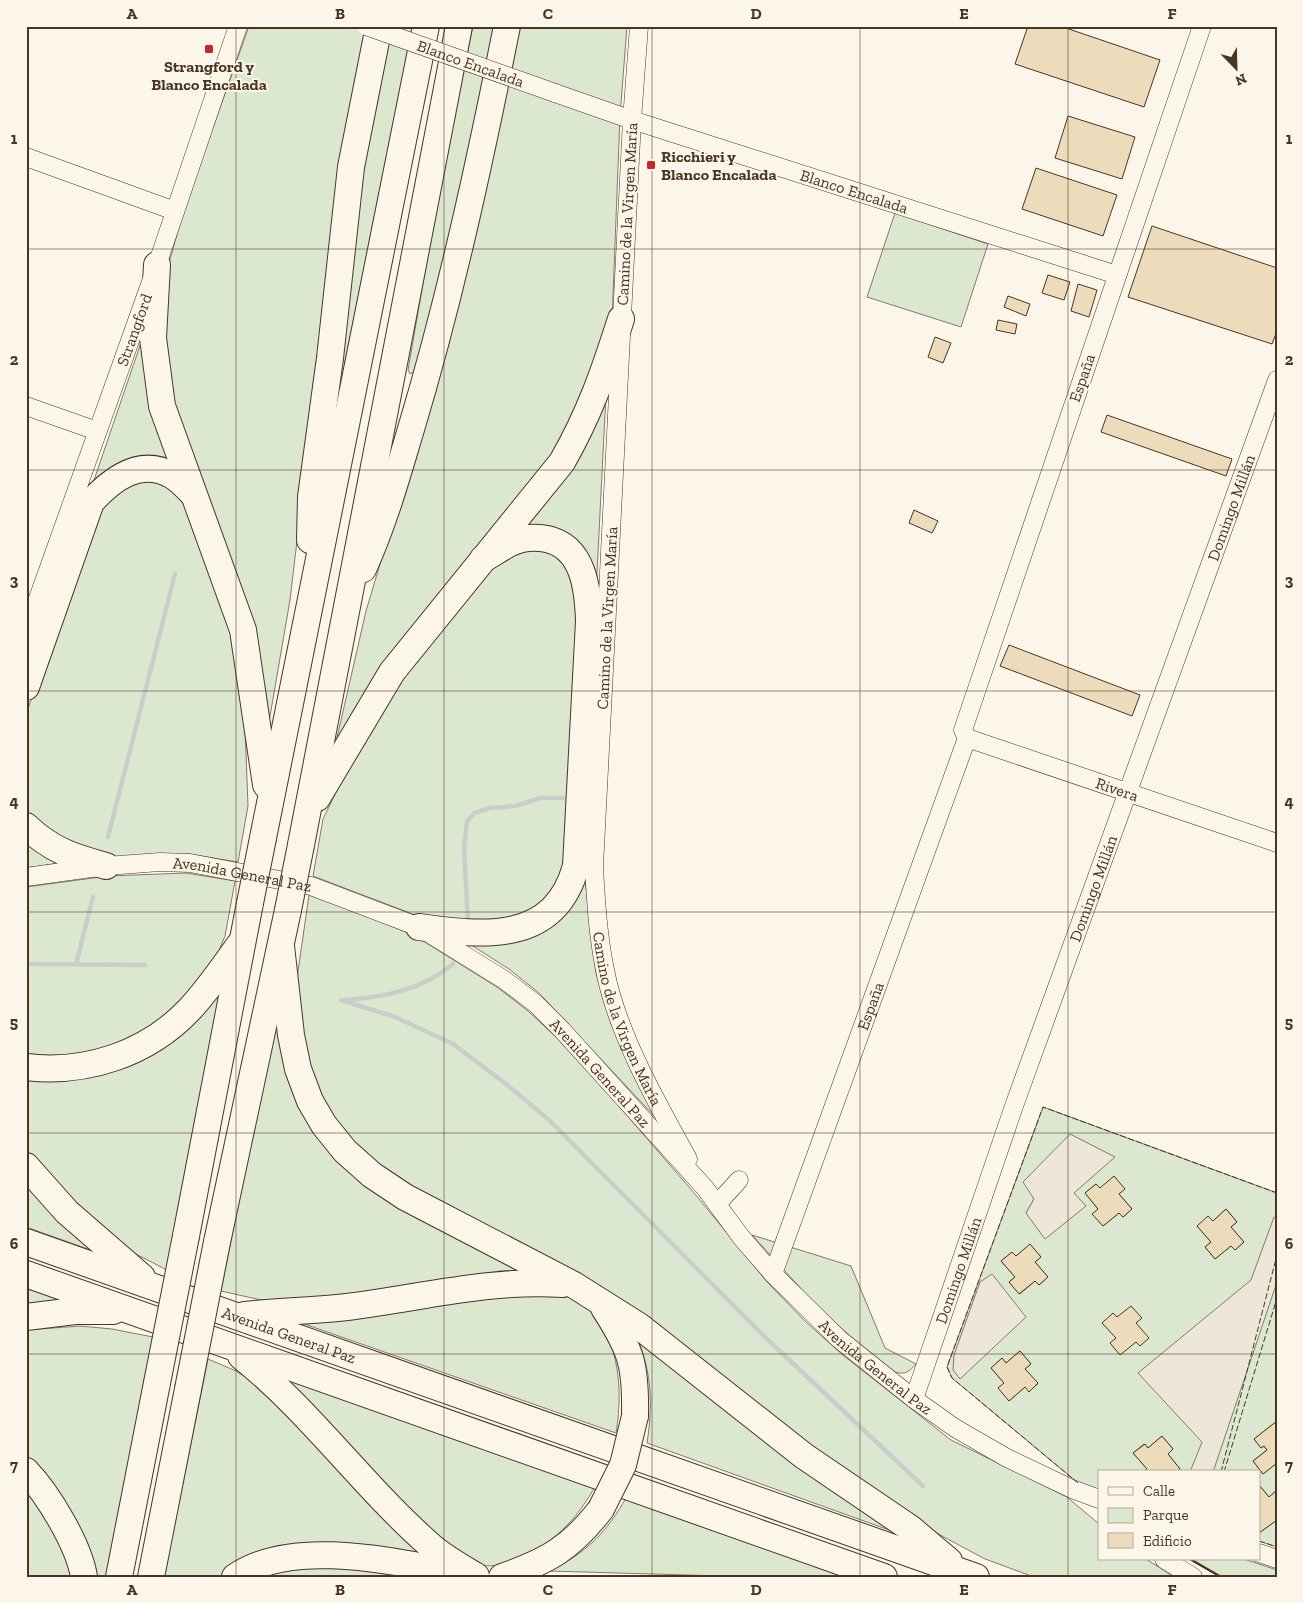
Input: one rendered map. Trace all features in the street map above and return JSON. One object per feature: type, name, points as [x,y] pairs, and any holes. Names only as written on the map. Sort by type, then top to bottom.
[{"type":"highway","points":[[310,601],[310,498],[330,358],[350,166],[379,26]]},
{"type":"highway","points":[[119,1577],[268,809],[426,26]]},
{"type":"highway","points":[[151,1577],[217,1242],[281,946],[459,26]]},
{"type":"highway","points":[[346,608],[379,534],[428,372],[474,191],[507,26]]},
{"type":"highway","points":[[158,265],[153,321],[158,385],[168,425],[243,630],[261,746],[268,809]]},
{"type":"highway","points":[[306,816],[392,672],[562,462],[582,428],[598,392],[621,319]]},
{"type":"highway","points":[[26,687],[84,496],[126,473],[144,468],[159,469],[174,476],[193,494]]},
{"type":"highway","points":[[419,927],[460,933],[511,931],[531,924],[547,915],[583,882],[576,866],[589,621],[588,594],[579,564],[569,550],[555,541],[536,537],[514,541],[483,560]]},
{"type":"highway","points":[[26,826],[41,840],[69,856],[106,866]]},
{"type":"highway","points":[[26,1067],[46,1070],[84,1066],[118,1057],[144,1045],[166,1031],[189,1010],[244,940]]},
{"type":"highway","points":[[281,946],[291,1035],[298,1069],[310,1101],[324,1125],[344,1152],[372,1175],[405,1197],[574,1285],[640,1326],[804,1456],[910,1528],[969,1574]]},
{"type":"highway","points":[[26,1166],[67,1212],[153,1287]]},
{"type":"highway","name":"Avenida General Paz","points":[[26,1242],[969,1574]]},
{"type":"highway","name":"Avenida General Paz","points":[[26,1274],[884,1577]]},
{"type":"highway","points":[[237,1316],[348,1306],[488,1285],[529,1282],[574,1285]]},
{"type":"highway","points":[[502,1577],[530,1567],[558,1553],[584,1531],[601,1510],[623,1465],[635,1416],[634,1367],[624,1339],[600,1302]]},
{"type":"highway","points":[[26,1317],[75,1312],[138,1313]]},
{"type":"highway","points":[[227,1345],[266,1376],[299,1408],[402,1520],[434,1548],[476,1576]]},
{"type":"highway","points":[[26,1470],[49,1499],[66,1530],[84,1577]]},
{"type":"highway","points":[[235,1577],[247,1568],[292,1557],[337,1555],[370,1558],[482,1577]]},
{"type":"street","name":"Strangford","points":[[26,632],[84,496],[97,431],[158,265],[238,26]]},
{"type":"street","name":"Blanco Encalada","points":[[366,26],[632,120],[1117,275]]},
{"type":"street","name":"Camino de la Virgen María","points":[[640,26],[632,120],[621,319],[583,882],[596,911],[605,972],[620,1022],[664,1116],[704,1188]]},
{"type":"street","name":"España","points":[[773,1274],[965,734],[1117,275],[1202,26]]},
{"type":"street","points":[[26,157],[175,211]]},
{"type":"street","name":"Domingo Millán","points":[[914,1399],[1014,1106],[1277,380]]},
{"type":"street","points":[[26,406],[97,431]]},
{"type":"street","name":"Rivera","points":[[965,734],[1277,843]]},
{"type":"street","name":"Avenida General Paz","points":[[26,878],[106,866],[160,862],[190,863],[311,886],[419,927],[503,979],[536,1004],[575,1043],[704,1188],[773,1274],[838,1339],[914,1399],[955,1428],[1000,1454],[1072,1490],[1098,1499]]},
{"type":"street","points":[[717,1204],[739,1180]]},
{"type":"street","name":"Avenida General Paz","points":[[1072,1490],[1098,1511]]},
{"type":"street","points":[[1260,1554],[1277,1559]]},
{"type":"street","points":[[1166,1560],[1193,1577]]},
{"type":"green space","points":[[249,26],[369,26],[319,356],[290,600],[264,751],[169,405],[162,362],[168,266],[185,207]]},
{"type":"green space","points":[[389,26],[413,26],[345,362],[342,362],[360,169]]},
{"type":"green space","points":[[473,26],[497,26],[464,190],[415,371],[410,374],[408,370],[440,185]]},
{"type":"green space","points":[[517,26],[627,26],[620,116],[612,321],[576,424],[331,764],[366,611],[437,374]]},
{"type":"green space","points":[[895,213],[988,244],[961,327],[867,297]]},
{"type":"green space","points":[[145,331],[175,465],[92,486]]},
{"type":"green space","points":[[606,394],[596,593],[588,561],[517,528]]},
{"type":"green space","points":[[152,478],[183,498],[235,633],[243,677],[248,806],[238,862],[189,854],[108,857],[74,848],[29,817],[26,811],[26,714],[99,508],[113,491]]},
{"type":"green space","points":[[536,545],[566,562],[581,598],[568,864],[551,899],[504,925],[423,918],[313,876],[323,819],[374,714],[490,565]]},
{"type":"green space","points":[[26,840],[60,863],[26,868]]},
{"type":"green space","points":[[186,873],[235,881],[225,936],[216,958],[161,1024],[100,1055],[26,1059],[26,887],[108,876]]},
{"type":"green space","points":[[585,879],[596,973],[611,1024],[658,1120],[539,993],[509,969],[468,943],[553,924],[570,909]]},
{"type":"green space","points":[[309,895],[353,910],[415,936],[497,987],[528,1011],[556,1037],[695,1194],[767,1282],[807,1323],[844,1356],[951,1440],[1067,1497],[1098,1523],[1098,1560],[1148,1560],[1174,1577],[1034,1577],[985,1559],[916,1522],[378,1168],[333,1123],[306,1066],[296,985]]},
{"type":"green space","points":[[224,983],[167,1270],[124,1248],[41,1171],[26,1153],[26,1076],[64,1078]]},
{"type":"green space","points":[[280,994],[322,1137],[535,1274],[300,1301],[261,1300],[221,1291]]},
{"type":"green space","points":[[1043,1107],[1277,1193],[1277,1421],[1254,1439],[1261,1448],[1264,1446],[1267,1450],[1253,1461],[1260,1470],[1179,1470],[1168,1454],[1173,1449],[1162,1436],[1148,1448],[1144,1444],[1133,1453],[1147,1469],[1098,1470],[1098,1490],[1078,1483],[952,1378],[947,1367]],"holes":[[[1114,1157],[1073,1193],[1086,1206],[1026,1213],[1034,1199]],[[1096,1184],[1100,1188],[1124,1189],[1119,1194],[1132,1209],[1123,1217],[1119,1213],[1103,1226],[1093,1214],[1098,1209],[1085,1193]],[[1226,1209],[1237,1222],[1231,1227],[1244,1242],[1235,1250],[1231,1246],[1215,1259],[1205,1247],[1211,1242],[1197,1226],[1213,1221]],[[1030,1245],[1041,1257],[1035,1262],[1048,1277],[1039,1285],[1035,1281],[1020,1294],[1009,1282],[1015,1277],[1001,1261],[1012,1252],[1016,1256]],[[1020,1351],[1031,1364],[1025,1369],[1038,1384],[1029,1391],[1025,1387],[1009,1401],[1004,1383],[991,1368],[1002,1358],[1006,1363]]]},
{"type":"green space","points":[[26,1181],[96,1252],[26,1227]]},
{"type":"green space","points":[[752,1235],[851,1266],[885,1348],[916,1364],[907,1372],[895,1372],[850,1336],[815,1304]]},
{"type":"green space","points":[[26,1285],[77,1303],[26,1309]]},
{"type":"green space","points":[[488,1293],[568,1296],[585,1307],[598,1320],[608,1337],[618,1375],[619,1395],[616,1433],[290,1319]]},
{"type":"green space","points":[[80,1326],[112,1329],[153,1337],[107,1577],[93,1577],[26,1459],[26,1330]]},
{"type":"green space","points":[[636,1336],[903,1535],[647,1443],[650,1388],[645,1362]]},
{"type":"green space","points":[[208,1359],[236,1371],[268,1391],[437,1561],[243,1560],[219,1577],[164,1577]]},
{"type":"green space","points":[[270,1372],[596,1485],[571,1521],[551,1540],[526,1554],[498,1565],[487,1566],[476,1563],[454,1554]]},
{"type":"green space","points":[[1277,1463],[1277,1490],[1269,1497],[1260,1486],[1260,1470],[1263,1474]]},
{"type":"green space","points":[[26,1489],[45,1508],[77,1577],[26,1577]]},
{"type":"green space","points":[[627,1496],[857,1577],[758,1577],[548,1571],[561,1565],[594,1541],[612,1520]]},
{"type":"green space","points":[[1277,1520],[1277,1547],[1260,1541],[1260,1532]]},
{"type":"green space","points":[[1192,1560],[1247,1560],[1277,1570],[1277,1577],[1221,1577]]},
{"type":"green space","points":[[334,1563],[427,1577],[253,1577],[292,1566]]},
{"type":"shaded area","points":[[1070,1134],[1115,1157],[1074,1193],[1086,1206],[1045,1239],[1026,1213],[1034,1199],[1023,1182]]},
{"type":"shaded area","points":[[1274,1217],[1277,1218],[1277,1282],[1214,1470],[1191,1470],[1202,1442],[1138,1373],[1251,1280]]},
{"type":"shaded area","points":[[992,1274],[1026,1317],[960,1379],[953,1370],[954,1355],[980,1282]]},
{"type":"building","points":[[1028,26],[1060,26],[1160,60],[1144,107],[1015,64]]},
{"type":"building","points":[[1068,116],[1135,137],[1122,179],[1055,158]]},
{"type":"building","points":[[1036,168],[1117,195],[1103,236],[1022,209]]},
{"type":"building","points":[[1152,226],[1277,268],[1277,331],[1272,344],[1128,297]]},
{"type":"building","points":[[1048,275],[1070,282],[1064,300],[1042,293]]},
{"type":"building","points":[[1078,284],[1097,290],[1089,317],[1071,311]]},
{"type":"building","points":[[1008,296],[1030,304],[1026,316],[1004,307]]},
{"type":"building","points":[[998,320],[1017,324],[1015,334],[996,330]]},
{"type":"building","points":[[935,337],[951,343],[943,363],[928,357]]},
{"type":"building","points":[[1107,415],[1232,459],[1226,476],[1101,432]]},
{"type":"building","points":[[914,510],[938,521],[932,533],[909,523]]},
{"type":"building","points":[[1009,645],[1140,695],[1132,716],[1000,666]]},
{"type":"building","points":[[1114,1176],[1125,1189],[1119,1194],[1132,1209],[1123,1217],[1119,1213],[1103,1226],[1092,1214],[1098,1209],[1085,1193],[1096,1184],[1100,1188]]},
{"type":"building","points":[[1226,1209],[1237,1222],[1231,1227],[1244,1242],[1235,1250],[1231,1246],[1215,1259],[1205,1247],[1211,1242],[1197,1226],[1208,1216],[1213,1221]]},
{"type":"building","points":[[1030,1244],[1041,1257],[1035,1262],[1048,1277],[1039,1285],[1035,1281],[1019,1294],[1009,1282],[1015,1277],[1001,1261],[1012,1252],[1016,1256]]},
{"type":"building","points":[[1131,1306],[1142,1318],[1136,1323],[1149,1338],[1140,1346],[1136,1342],[1120,1355],[1110,1343],[1116,1338],[1102,1323],[1113,1313],[1117,1317]]},
{"type":"building","points":[[1020,1351],[1031,1364],[1025,1369],[1038,1383],[1029,1392],[1025,1387],[1009,1401],[998,1388],[1004,1383],[991,1368],[1002,1358],[1006,1363]]},
{"type":"building","points":[[1277,1421],[1277,1463],[1263,1474],[1253,1461],[1267,1450],[1264,1446],[1261,1448],[1254,1439]]},
{"type":"building","points":[[1162,1436],[1173,1449],[1168,1454],[1180,1469],[1146,1470],[1147,1469],[1133,1453],[1145,1444],[1148,1448]]},
{"type":"building","points":[[1260,1486],[1269,1497],[1277,1490],[1277,1520],[1260,1532]]},
{"type":"waterway","points":[[108,837],[175,574]]},
{"type":"waterway","points":[[468,922],[464,848],[467,821],[475,813],[490,808],[515,806],[540,798],[564,798]]},
{"type":"waterway","points":[[76,964],[93,897]]},
{"type":"waterway","points":[[26,964],[145,965]]},
{"type":"waterway","points":[[345,1000],[374,997],[402,991],[429,980],[453,964]]},
{"type":"waterway","points":[[341,1000],[395,1017],[453,1044],[548,1119],[766,1338],[923,1486]]},
{"type":"fence","points":[[1078,1483],[952,1378],[947,1367],[1043,1107],[1277,1193]]},
{"type":"fence","points":[[1222,1470],[1277,1255]]},
{"type":"fence","points":[[1225,1470],[1277,1298]]},
{"type":"fence","points":[[1260,1541],[1277,1547]]},
{"type":"wall","points":[[1192,1560],[1221,1577]]},
{"type":"place","name":"Strangford y Blanco Encalada","points":[[209,49]]},
{"type":"place","name":"Ricchieri y Blanco Encalada","points":[[651,165]]}]
